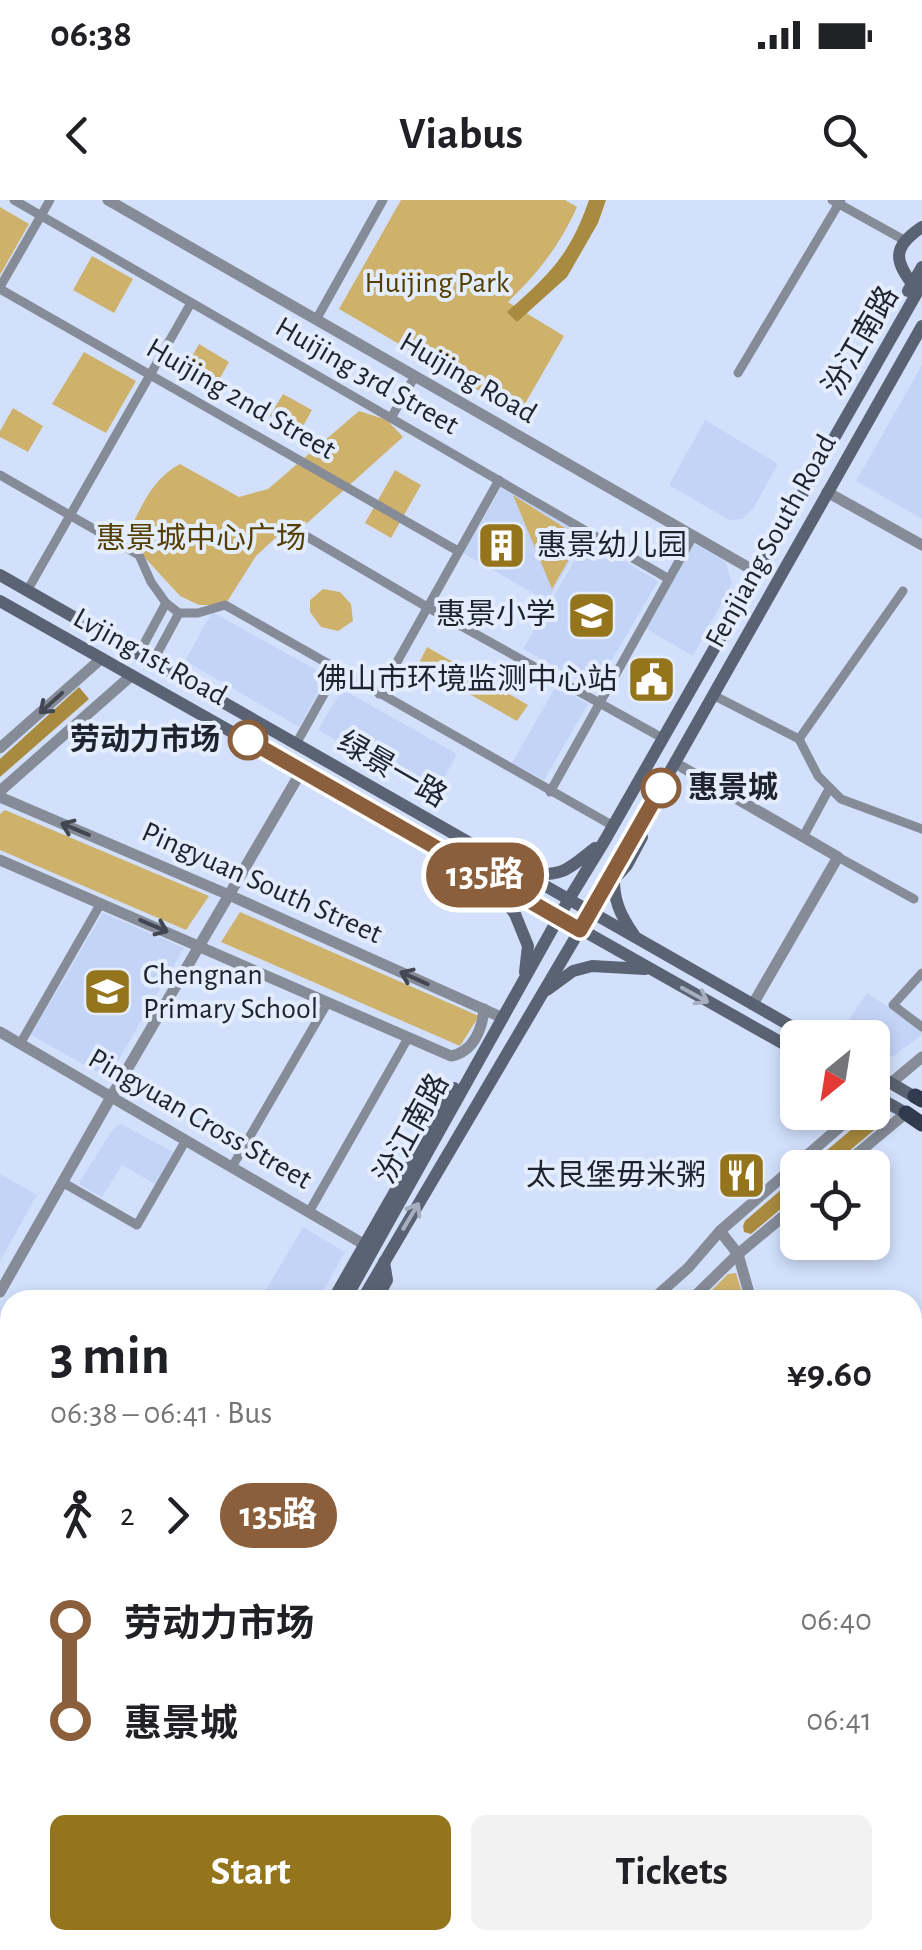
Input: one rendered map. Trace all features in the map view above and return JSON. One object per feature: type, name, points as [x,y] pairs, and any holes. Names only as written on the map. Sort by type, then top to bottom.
[{"type":"highway","points":[[906,1112],[922,1123]]},
{"type":"main road","points":[[917,287],[900,265],[899,252],[904,240],[922,227]]},
{"type":"main road","points":[[593,850],[917,287],[922,267]]},
{"type":"main road","name":"汾江南路","points":[[349,1290],[369,1246],[494,1014],[523,983],[917,287]]},
{"type":"main road","name":"Fenjiang South Road","points":[[372,1290],[384,1262],[717,696],[922,326]]},
{"type":"main road","points":[[830,494],[922,338]]},
{"type":"main road","name":"绿景一路","points":[[0,576],[781,1020]]},
{"type":"main road","name":"Lvjing 1st Road","points":[[0,601],[780,1042]]},
{"type":"main road","points":[[635,937],[620,914],[614,876],[627,865],[717,696]]},
{"type":"main road","points":[[526,874],[553,875],[570,868],[605,840]]},
{"type":"main road","points":[[483,873],[515,914],[528,946],[523,983]]},
{"type":"main road","points":[[339,1290],[369,1246],[527,959]]},
{"type":"main road","points":[[542,995],[573,971],[592,966],[649,969]]},
{"type":"main road","points":[[891,1083],[920,1097]]},
{"type":"main road","points":[[890,1104],[906,1112]]},
{"type":"street","name":"Huijing 3rd Street","points":[[14,200],[669,578]]},
{"type":"street","points":[[0,288],[50,200]]},
{"type":"street","name":"Huijing Road","points":[[108,200],[752,569]]},
{"type":"street","points":[[316,320],[383,200]]},
{"type":"street","points":[[738,374],[837,201],[904,240]]},
{"type":"street","name":"Huijing 2nd Street","points":[[0,288],[458,551]]},
{"type":"street","points":[[27,591],[190,302]]},
{"type":"street","points":[[391,418],[415,376]]},
{"type":"street","points":[[0,475],[139,555],[151,582],[179,613],[198,613],[225,605],[608,824]]},
{"type":"street","points":[[379,694],[498,480]]},
{"type":"street","points":[[830,494],[922,545]]},
{"type":"street","points":[[294,529],[658,735]]},
{"type":"street","points":[[550,792],[693,536]]},
{"type":"street","points":[[799,739],[903,590]]},
{"type":"street","points":[[138,654],[166,603]]},
{"type":"street","points":[[152,662],[179,613]]},
{"type":"street","points":[[0,748],[102,658]]},
{"type":"street","points":[[296,744],[337,671]]},
{"type":"street","points":[[0,794],[132,675]]},
{"type":"street","points":[[717,696],[799,739],[818,776],[829,789],[852,804],[922,829]]},
{"type":"street","points":[[682,768],[914,900]]},
{"type":"street","points":[[1,1290],[302,770]]},
{"type":"street","points":[[803,836],[829,789]]},
{"type":"street","name":"Pingyuan South Street","points":[[0,794],[494,1014]]},
{"type":"street","points":[[753,1004],[838,857]]},
{"type":"street","points":[[0,860],[468,1064]]},
{"type":"street","points":[[20,1044],[100,903]]},
{"type":"street","points":[[922,973],[893,1005],[922,1027]]},
{"type":"street","points":[[232,1166],[328,1002]]},
{"type":"street","points":[[450,1056],[458,1056],[470,1046],[494,1014]]},
{"type":"street","name":"Pingyuan Cross Street","points":[[0,1032],[369,1246]]},
{"type":"street","points":[[310,1212],[408,1038]]},
{"type":"street","points":[[891,1083],[922,1057]]},
{"type":"street","points":[[861,1150],[906,1112]]},
{"type":"street","points":[[663,1290],[720,1231],[836,1130]]},
{"type":"street","points":[[62,1182],[137,1224],[186,1140]]},
{"type":"street","points":[[703,1290],[780,1219]]},
{"type":"street","points":[[720,1231],[738,1254],[748,1290]]},
{"type":"street","points":[[688,1268],[693,1290]]},
{"type":"shaded area","points":[[589,200],[606,200],[598,223],[567,277],[517,322],[507,312],[566,250]]},
{"type":"shaded area","points":[[922,365],[922,519],[856,481]]},
{"type":"shaded area","points":[[705,420],[778,464],[753,509],[742,519],[729,520],[669,485]]},
{"type":"shaded area","points":[[502,486],[585,536],[547,601],[463,553]]},
{"type":"shaded area","name":"惠景小学","points":[[587,539],[658,581],[595,689],[523,649]]},
{"type":"shaded area","points":[[693,543],[726,562],[732,584],[693,656],[646,629]]},
{"type":"shaded area","points":[[212,612],[327,676],[299,727],[185,661]]},
{"type":"shaded area","points":[[556,686],[588,704],[544,780],[512,763]]},
{"type":"shaded area","points":[[79,687],[89,699],[0,777],[0,759]]},
{"type":"shaded area","points":[[342,689],[457,754],[434,797],[318,730]]},
{"type":"shaded area","name":"Chengnan Primary School","points":[[103,913],[184,948],[108,1078],[31,1035]]},
{"type":"shaded area","points":[[867,993],[922,1030],[922,1035],[892,1057],[890,1020],[849,1020]]},
{"type":"shaded area","points":[[121,1124],[175,1153],[157,1185],[122,1165],[102,1197],[80,1185],[80,1181],[113,1129]]},
{"type":"shaded area","points":[[851,1130],[874,1130],[850,1150],[827,1150]]},
{"type":"shaded area","points":[[0,1174],[37,1195],[0,1261]]},
{"type":"shaded area","points":[[780,1191],[780,1209],[751,1234],[744,1232],[745,1221]]},
{"type":"shaded area","points":[[303,1227],[345,1252],[324,1290],[266,1290]]},
{"type":"green space","name":"Huijing Park","points":[[401,200],[565,200],[577,207],[547,258],[508,302],[564,336],[519,414],[339,309]]},
{"type":"green space","points":[[0,207],[29,224],[0,275]]},
{"type":"green space","points":[[92,256],[133,279],[114,313],[73,290]]},
{"type":"green space","points":[[199,344],[229,362],[215,387],[185,369]]},
{"type":"green space","points":[[84,352],[136,381],[106,433],[52,404]]},
{"type":"green space","points":[[283,394],[312,410],[299,433],[270,416]]},
{"type":"green space","points":[[13,408],[43,426],[28,452],[0,437]]},
{"type":"green space","name":"惠景城中心广场","points":[[359,411],[387,420],[403,437],[305,525],[306,521],[284,530],[256,556],[225,605],[199,605],[180,596],[126,537],[154,487],[180,464],[239,497],[268,489]]},
{"type":"green space","points":[[395,470],[421,485],[391,538],[365,523]]},
{"type":"green space","points":[[513,495],[581,538],[552,589]]},
{"type":"green space","points":[[323,589],[340,592],[351,604],[353,621],[338,631],[321,627],[310,612],[310,600]]},
{"type":"green space","points":[[427,647],[528,705],[517,721],[418,665]]},
{"type":"green space","points":[[5,810],[209,896],[186,930],[0,850],[0,814]]},
{"type":"green space","points":[[240,912],[479,1016],[460,1046],[221,942]]},
{"type":"green space","points":[[736,1273],[741,1290],[712,1290],[728,1274]]},
{"type":"bus line","name":"135路","points":[[248,740],[580,930],[661,788]]},
{"type":"place","name":"惠景幼儿园","points":[[502,546]]},
{"type":"place","name":"惠景小学","points":[[591,615]]},
{"type":"place","name":"佛山市环境监测中心站","points":[[652,680]]},
{"type":"place","name":"劳动力市场","points":[[248,740]]},
{"type":"place","name":"惠景城","points":[[661,788]]},
{"type":"place","name":"Chengnan Primary School","points":[[108,992]]},
{"type":"place","name":"太艮堡毋米粥","points":[[741,1176]]}]
